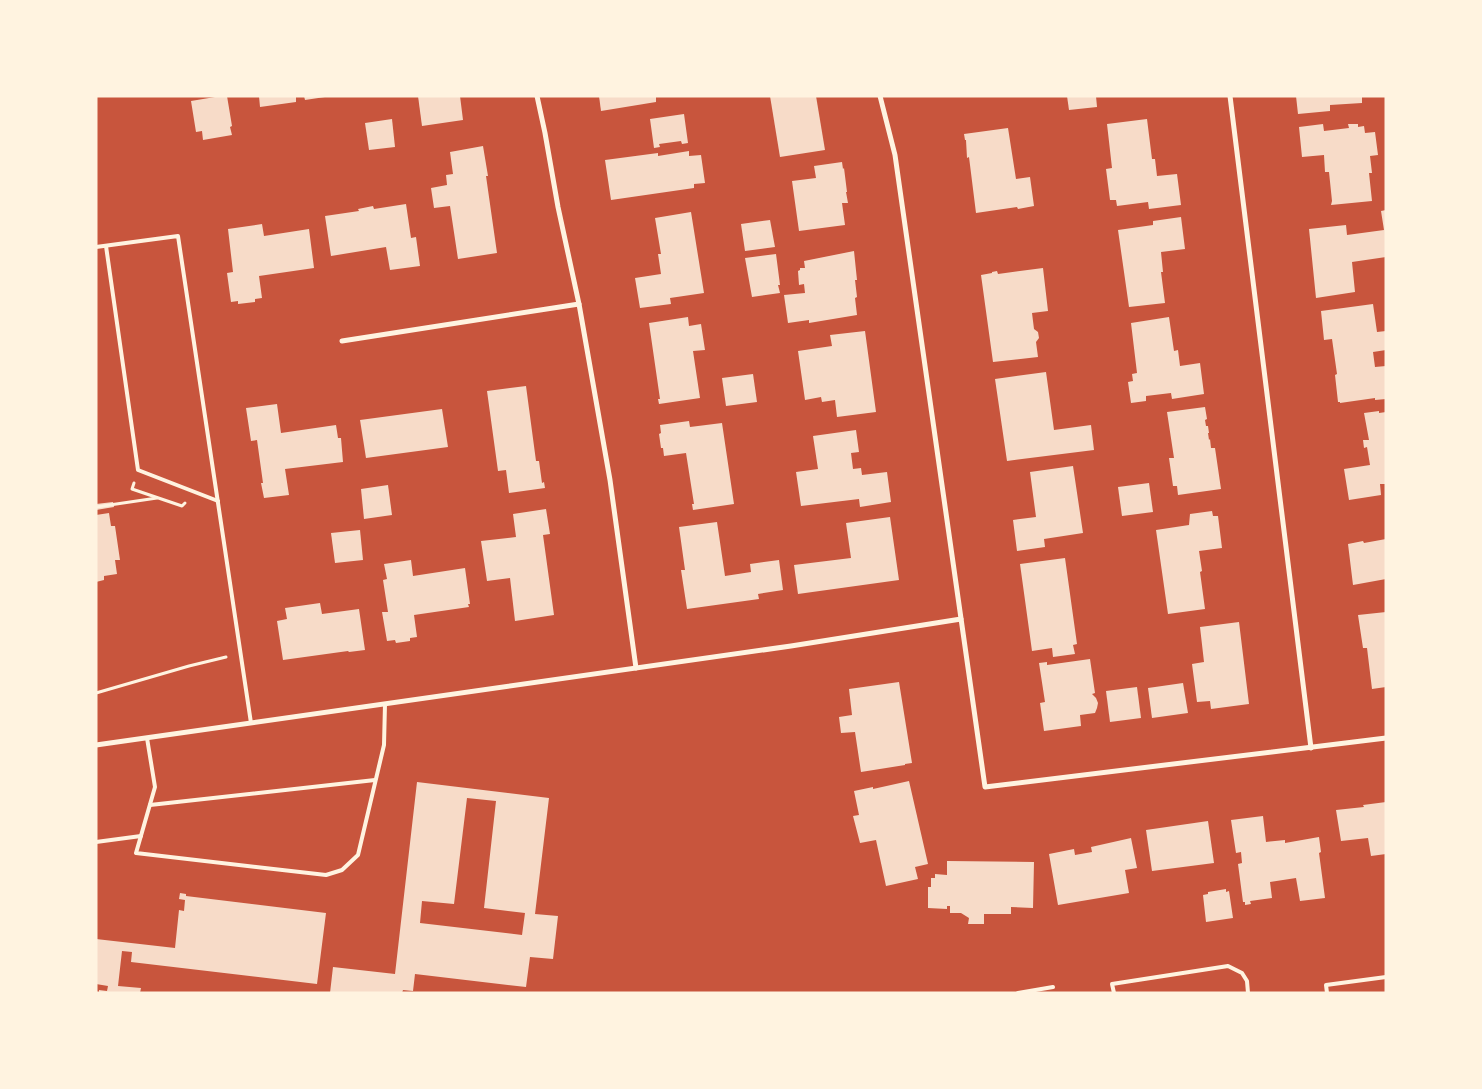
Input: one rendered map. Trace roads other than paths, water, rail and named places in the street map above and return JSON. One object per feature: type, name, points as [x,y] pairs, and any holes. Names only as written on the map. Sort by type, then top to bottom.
[{"type":"street","points":[[537,96],[579,304],[610,480],[636,668]]},
{"type":"street","points":[[880,96],[895,155],[985,787],[1386,738]]},
{"type":"street","points":[[1230,96],[1311,748]]},
{"type":"street","points":[[342,341],[579,304]]},
{"type":"street","points":[[96,745],[791,646],[961,619]]},
{"type":"lane","points":[[96,247],[178,236],[252,723]]},
{"type":"lane","points":[[106,246],[138,470],[218,501]]},
{"type":"lane","points":[[146,738],[155,787],[136,853],[326,875],[342,870],[358,856],[384,745],[385,704]]},
{"type":"lane","points":[[150,805],[375,780]]},
{"type":"lane","points":[[96,842],[141,836]]},
{"type":"lane","points":[[1114,993],[1112,984],[1228,966],[1242,972],[1248,993]]},
{"type":"lane","points":[[1327,993],[1326,985],[1386,977]]},
{"type":"lane","points":[[1018,993],[1053,987]]}]
